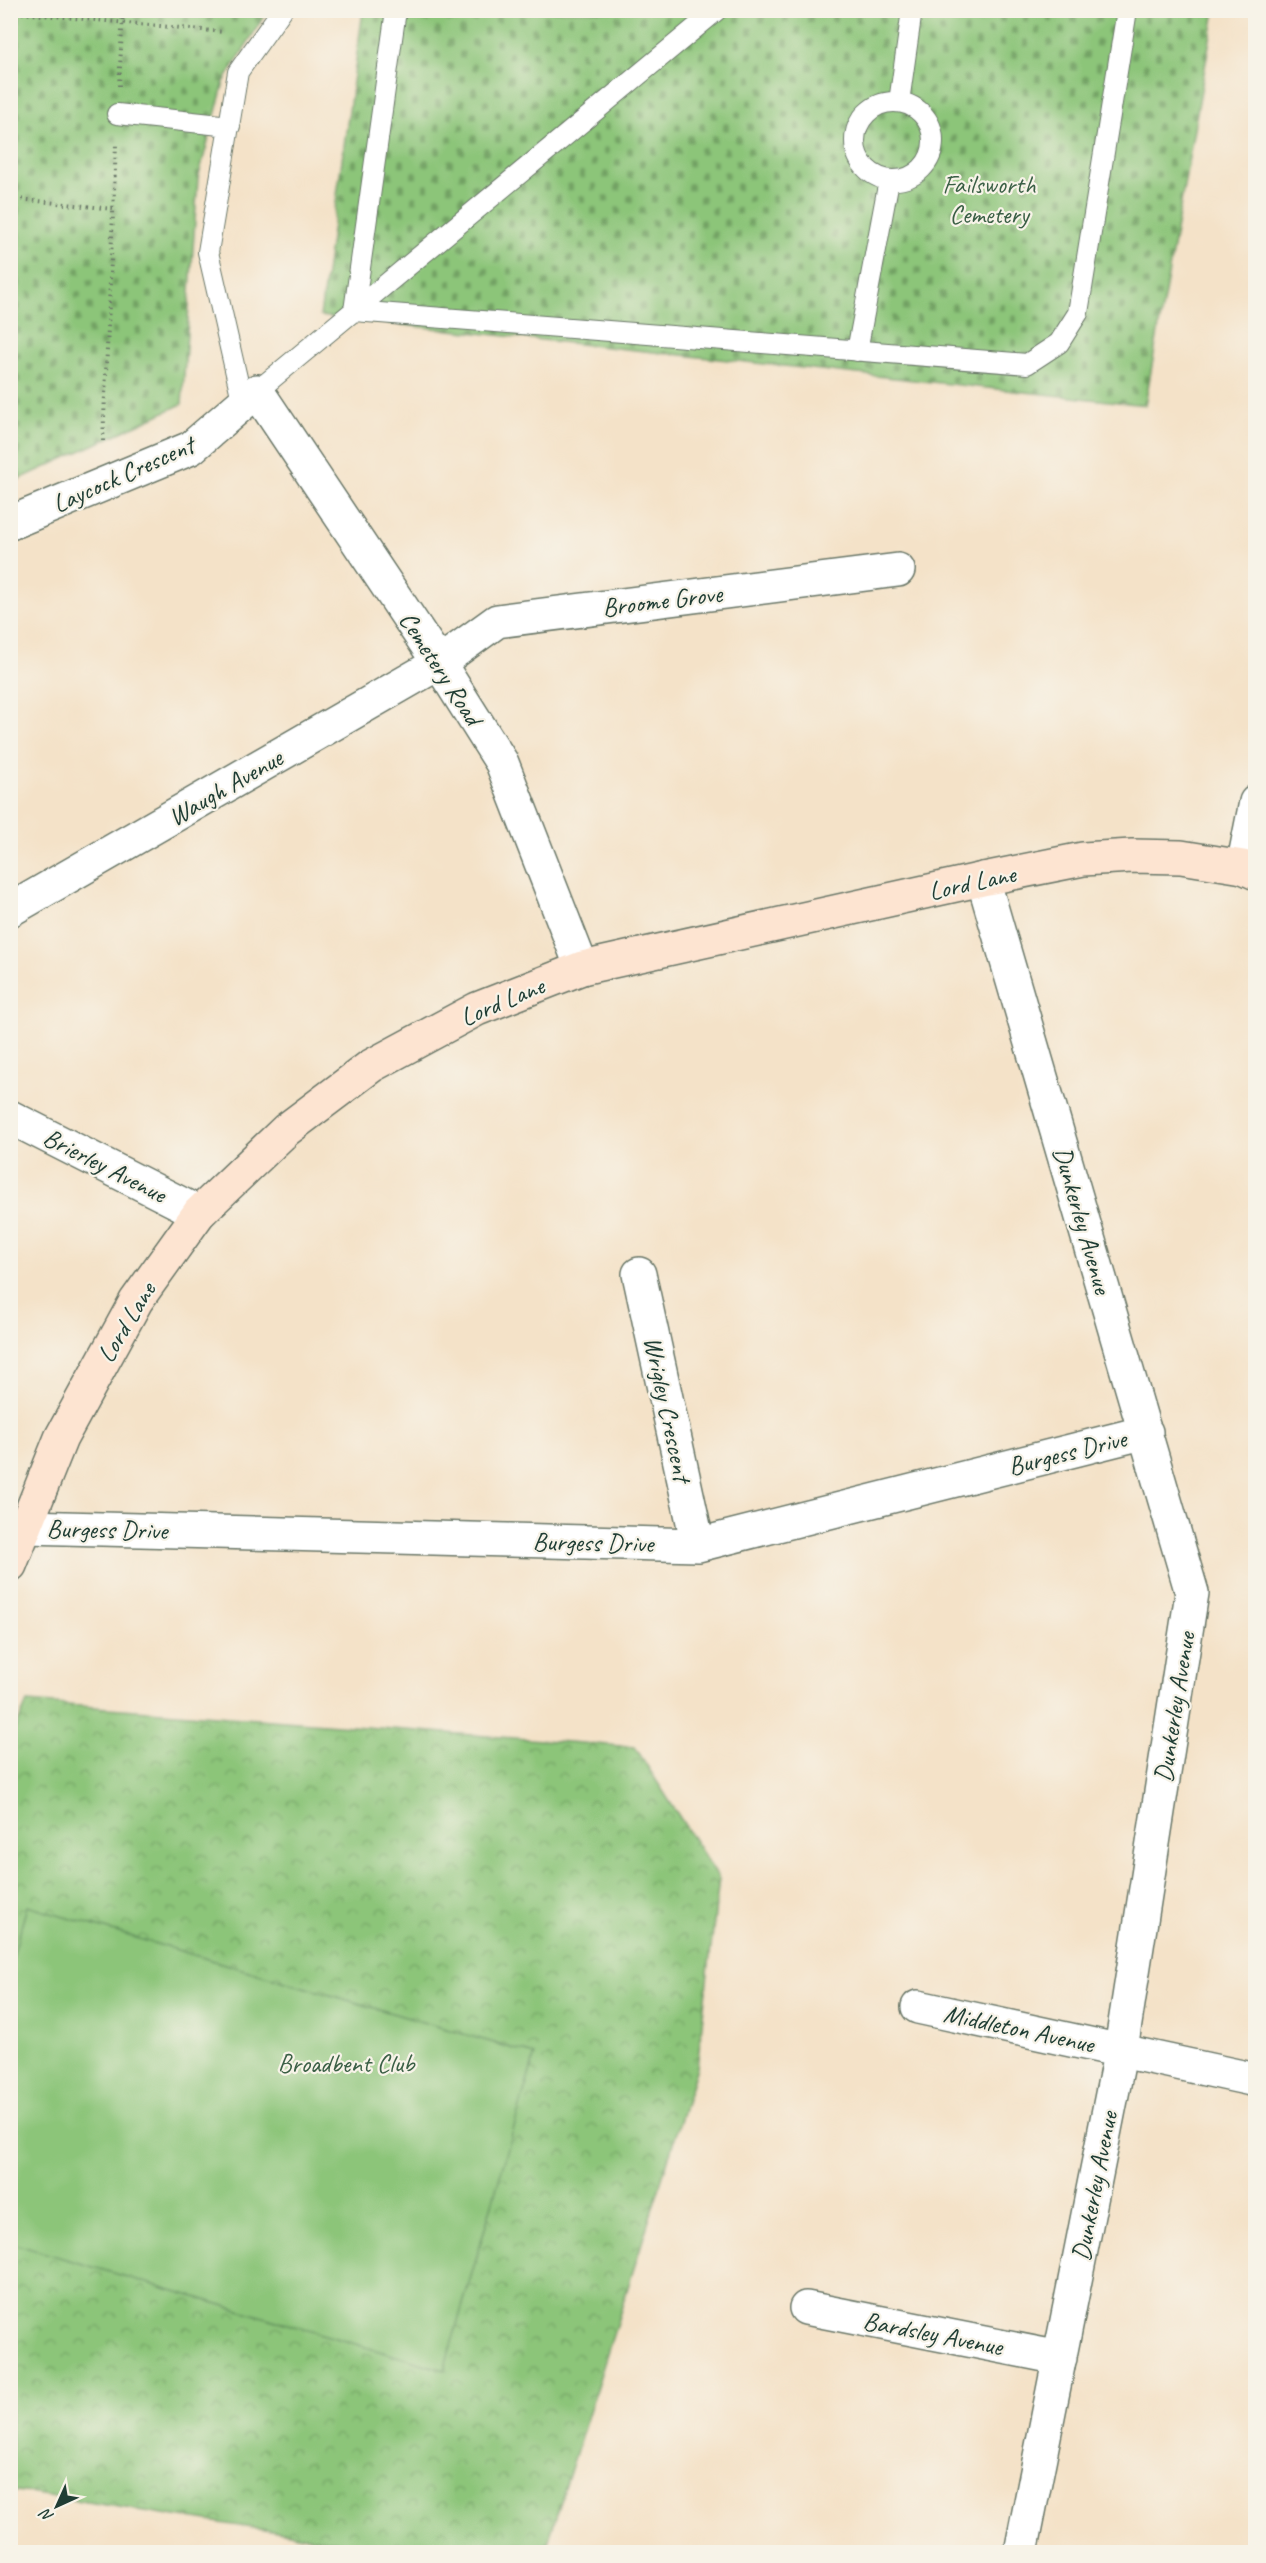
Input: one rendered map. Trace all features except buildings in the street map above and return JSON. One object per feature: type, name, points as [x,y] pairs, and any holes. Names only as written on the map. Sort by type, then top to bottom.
[{"type":"street","name":"Laycock Crescent","points":[[10,523],[191,448],[250,398]]},
{"type":"street","name":"Cemetery Road","points":[[250,398],[439,663],[502,763],[582,968]]},
{"type":"street","name":"Broome Grove","points":[[439,663],[497,621],[898,570]]},
{"type":"street","name":"Waugh Avenue","points":[[10,910],[439,663]]},
{"type":"street","points":[[1249,870],[1256,802]]},
{"type":"street","name":"Lord Lane","points":[[12,1559],[61,1437],[136,1301],[199,1213],[286,1130],[371,1066],[477,1009],[582,968],[1083,859],[1181,856],[1249,870]]},
{"type":"street","name":"Dunkerley Avenue","points":[[983,879],[1192,1593],[1121,2049],[1022,2553]]},
{"type":"street","name":"Brierley Avenue","points":[[10,1117],[199,1213]]},
{"type":"street","name":"Wrigley Crescent","points":[[639,1274],[698,1545]]},
{"type":"street","name":"Burgess Drive","points":[[26,1527],[698,1545],[1146,1432]]},
{"type":"street","name":"Middleton Avenue","points":[[918,2007],[1121,2049],[1256,2080]]},
{"type":"street","name":"Bardsley Avenue","points":[[806,2308],[1060,2358]]},
{"type":"lane","points":[[282,10],[238,72],[208,252],[250,398],[717,10]]},
{"type":"lane","points":[[354,311],[396,10]]},
{"type":"lane","points":[[899,102],[912,10]]},
{"type":"lane","points":[[354,311],[1027,364],[1059,343],[1078,313],[1127,10]]},
{"type":"lane","points":[[899,102],[914,108],[925,118],[932,131],[933,147],[928,161],[918,173],[904,179],[888,180],[874,175],[863,165],[856,151],[855,136],[860,122],[870,110],[884,103],[899,102]]},
{"type":"lane","points":[[117,114],[230,126]]},
{"type":"lane","points":[[857,351],[888,180]]},
{"type":"path","points":[[103,441],[123,10]]},
{"type":"path","points":[[10,12],[224,32]]},
{"type":"path","points":[[10,198],[113,209]]},
{"type":"green space","points":[[10,11],[267,11],[224,82],[198,178],[182,404],[11,483]]},
{"type":"green space","name":"Failsworth Cemetery","points":[[363,11],[1215,11],[1145,405],[320,316]]},
{"type":"green space","name":"Broadbent Club","points":[[27,1702],[635,1747],[719,1879],[697,2067],[545,2552],[404,2552],[11,2490],[10,1741]]},
{"type":"green space","points":[[27,1906],[535,2055],[444,2370],[11,2243],[11,1963]]}]
